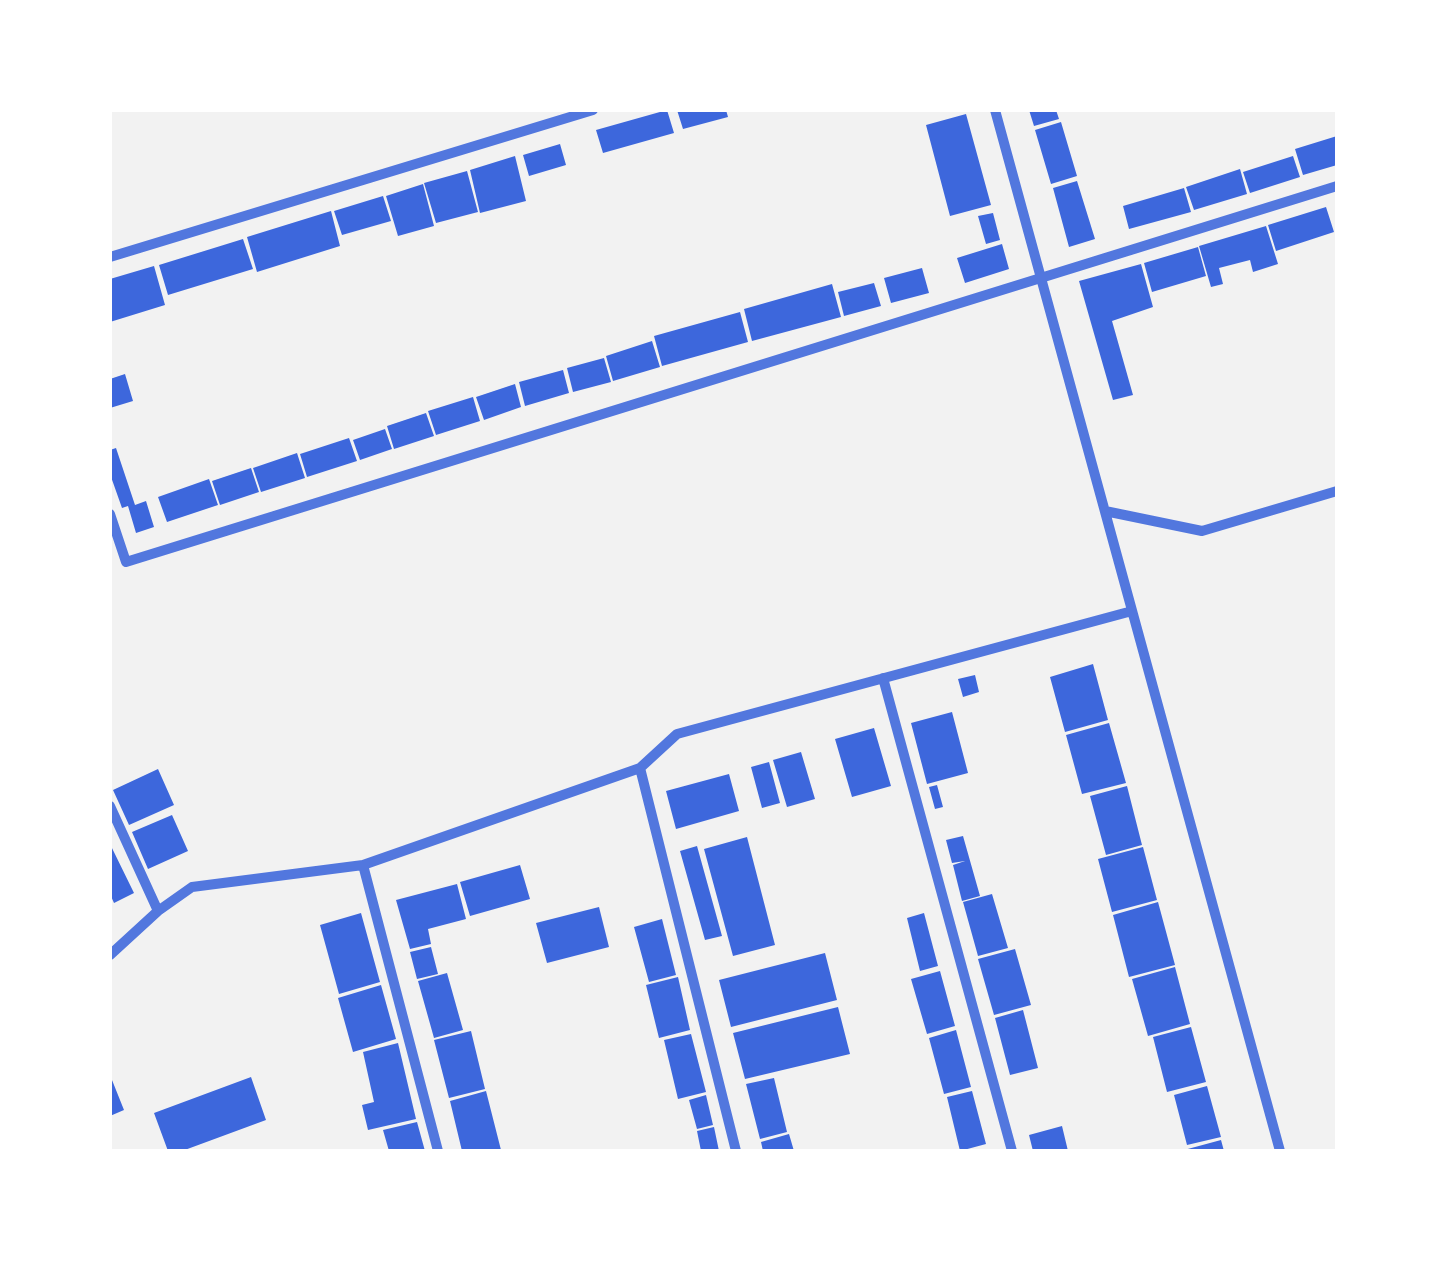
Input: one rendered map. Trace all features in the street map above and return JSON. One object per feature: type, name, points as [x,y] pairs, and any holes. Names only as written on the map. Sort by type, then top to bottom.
[{"type":"street","points":[[110,258],[593,110]]},
{"type":"street","points":[[995,110],[1280,1151]]},
{"type":"street","points":[[110,514],[126,562],[1337,186]]},
{"type":"street","points":[[1105,511],[1202,532],[1337,491]]},
{"type":"street","points":[[110,954],[158,911],[192,888],[363,865],[640,768],[676,734],[1132,611]]},
{"type":"street","points":[[883,678],[1012,1151]]},
{"type":"street","points":[[640,768],[736,1151]]},
{"type":"street","points":[[110,806],[158,911]]},
{"type":"street","points":[[363,865],[438,1151]]},
{"type":"building","points":[[667,110],[674,133],[603,153],[596,130]]},
{"type":"building","points":[[677,110],[726,110],[728,117],[683,129]]},
{"type":"building","points":[[1029,110],[1056,110],[1059,119],[1034,126]]},
{"type":"building","points":[[966,114],[991,205],[950,216],[926,125]]},
{"type":"building","points":[[1061,122],[1077,176],[1051,184],[1035,130]]},
{"type":"building","points":[[1337,136],[1337,165],[1303,175],[1295,149]]},
{"type":"building","points":[[560,144],[566,165],[529,176],[523,155]]},
{"type":"building","points":[[515,156],[526,201],[480,213],[470,170]]},
{"type":"building","points":[[1293,156],[1300,177],[1250,193],[1243,172]]},
{"type":"building","points":[[1240,169],[1247,194],[1194,210],[1186,187]]},
{"type":"building","points":[[467,171],[478,212],[436,223],[424,183]]},
{"type":"building","points":[[1077,181],[1095,239],[1069,247],[1053,188]]},
{"type":"building","points":[[423,184],[434,226],[398,236],[386,196]]},
{"type":"building","points":[[1184,188],[1191,212],[1129,229],[1123,206]]},
{"type":"building","points":[[383,196],[391,221],[342,235],[334,211]]},
{"type":"building","points":[[1326,207],[1334,232],[1276,251],[1268,225]]},
{"type":"building","points":[[331,211],[340,246],[257,272],[247,237]]},
{"type":"building","points":[[993,213],[1000,240],[986,244],[978,216]]},
{"type":"building","points":[[1266,226],[1278,264],[1253,272],[1250,260],[1219,268],[1223,284],[1211,287],[1199,246]]},
{"type":"building","points":[[243,239],[253,269],[168,295],[159,265]]},
{"type":"building","points":[[1002,244],[1009,269],[965,283],[957,258]]},
{"type":"building","points":[[1198,247],[1206,276],[1152,292],[1144,263]]},
{"type":"building","points":[[1141,264],[1153,307],[1112,321],[1133,395],[1113,400],[1079,281]]},
{"type":"building","points":[[154,266],[165,305],[110,322],[110,279]]},
{"type":"building","points":[[922,268],[929,293],[891,303],[884,278]]},
{"type":"building","points":[[874,283],[881,306],[844,316],[838,292]]},
{"type":"building","points":[[832,284],[841,317],[752,341],[744,309]]},
{"type":"building","points":[[740,312],[748,342],[662,366],[654,336]]},
{"type":"building","points":[[652,341],[660,367],[613,381],[606,356]]},
{"type":"building","points":[[604,358],[611,382],[573,392],[567,368]]},
{"type":"building","points":[[563,370],[569,393],[525,406],[519,382]]},
{"type":"building","points":[[125,374],[133,401],[110,408],[110,379]]},
{"type":"building","points":[[515,384],[521,407],[484,420],[476,397]]},
{"type":"building","points":[[473,397],[480,421],[436,435],[428,411]]},
{"type":"building","points":[[426,413],[434,436],[394,449],[387,426]]},
{"type":"building","points":[[385,429],[392,449],[360,460],[353,440]]},
{"type":"building","points":[[349,438],[357,461],[307,477],[300,454]]},
{"type":"building","points":[[116,448],[135,505],[146,501],[154,527],[136,533],[128,506],[122,508],[110,474],[110,450]]},
{"type":"building","points":[[297,453],[305,478],[261,492],[253,468]]},
{"type":"building","points":[[251,468],[259,492],[220,505],[212,481]]},
{"type":"building","points":[[209,479],[218,505],[167,522],[158,497]]},
{"type":"building","points":[[1093,664],[1108,720],[1065,732],[1050,677]]},
{"type":"building","points":[[975,675],[979,692],[963,697],[958,679]]},
{"type":"building","points":[[952,712],[968,773],[927,784],[911,723]]},
{"type":"building","points":[[1109,723],[1126,783],[1082,794],[1066,735]]},
{"type":"building","points":[[874,728],[891,786],[852,797],[835,739]]},
{"type":"building","points":[[801,752],[815,799],[787,807],[773,760]]},
{"type":"building","points":[[769,762],[780,803],[762,808],[751,767]]},
{"type":"building","points":[[158,769],[174,805],[129,825],[113,790]]},
{"type":"building","points":[[729,774],[739,811],[676,829],[666,791]]},
{"type":"building","points":[[937,785],[943,807],[935,809],[929,787]]},
{"type":"building","points":[[1127,786],[1142,845],[1106,855],[1090,796]]},
{"type":"building","points":[[172,815],[188,851],[148,869],[132,832]]},
{"type":"building","points":[[963,836],[980,896],[962,901],[953,865],[965,861],[952,863],[946,840]]},
{"type":"building","points":[[747,837],[775,945],[733,956],[704,849]]},
{"type":"building","points":[[110,844],[134,893],[114,903],[110,894]]},
{"type":"building","points":[[697,846],[722,936],[705,940],[680,851]]},
{"type":"building","points":[[1143,847],[1157,900],[1112,912],[1098,859]]},
{"type":"building","points":[[520,865],[530,899],[470,916],[460,882]]},
{"type":"building","points":[[457,884],[466,919],[428,929],[431,944],[410,949],[396,900]]},
{"type":"building","points":[[992,894],[1008,948],[978,956],[963,902]]},
{"type":"building","points":[[1158,902],[1175,965],[1129,977],[1113,915]]},
{"type":"building","points":[[599,907],[609,947],[547,963],[536,923]]},
{"type":"building","points":[[361,913],[380,982],[339,994],[320,925]]},
{"type":"building","points":[[924,913],[938,966],[920,971],[907,918]]},
{"type":"building","points":[[662,919],[676,975],[649,982],[634,927]]},
{"type":"building","points":[[431,947],[438,974],[417,979],[410,952]]},
{"type":"building","points":[[1015,949],[1031,1005],[994,1015],[978,959]]},
{"type":"building","points":[[825,953],[837,1000],[731,1027],[719,980]]},
{"type":"building","points":[[1175,967],[1190,1024],[1148,1036],[1132,979]]},
{"type":"building","points":[[940,971],[955,1026],[927,1034],[911,979]]},
{"type":"building","points":[[447,973],[463,1030],[434,1038],[418,981]]},
{"type":"building","points":[[678,977],[690,1030],[659,1038],[646,985]]},
{"type":"building","points":[[381,985],[396,1039],[353,1052],[338,998]]},
{"type":"building","points":[[838,1007],[850,1054],[745,1079],[733,1033]]},
{"type":"building","points":[[1023,1010],[1038,1068],[1010,1075],[995,1018]]},
{"type":"building","points":[[1191,1027],[1206,1082],[1167,1092],[1153,1037]]},
{"type":"building","points":[[956,1030],[971,1087],[944,1094],[929,1038]]},
{"type":"building","points":[[471,1031],[485,1089],[449,1098],[434,1040]]},
{"type":"building","points":[[691,1034],[706,1092],[678,1099],[664,1040]]},
{"type":"building","points":[[398,1043],[416,1119],[368,1130],[362,1105],[374,1102],[363,1052]]},
{"type":"building","points":[[110,1075],[124,1110],[110,1116]]},
{"type":"building","points":[[251,1077],[266,1120],[182,1151],[168,1151],[154,1113]]},
{"type":"building","points":[[774,1078],[787,1132],[760,1139],[746,1084]]},
{"type":"building","points":[[1207,1086],[1221,1137],[1187,1145],[1174,1095]]},
{"type":"building","points":[[486,1091],[501,1150],[462,1151],[450,1101]]},
{"type":"building","points":[[972,1091],[986,1144],[960,1151],[947,1097]]},
{"type":"building","points":[[706,1095],[713,1125],[697,1129],[689,1100]]},
{"type":"building","points":[[417,1122],[425,1151],[389,1151],[383,1130]]},
{"type":"building","points":[[1062,1126],[1068,1151],[1033,1151],[1029,1135]]},
{"type":"building","points":[[714,1127],[719,1151],[701,1151],[697,1131]]},
{"type":"building","points":[[789,1134],[794,1151],[763,1151],[761,1142]]},
{"type":"building","points":[[1221,1140],[1224,1151],[1184,1150]]}]
